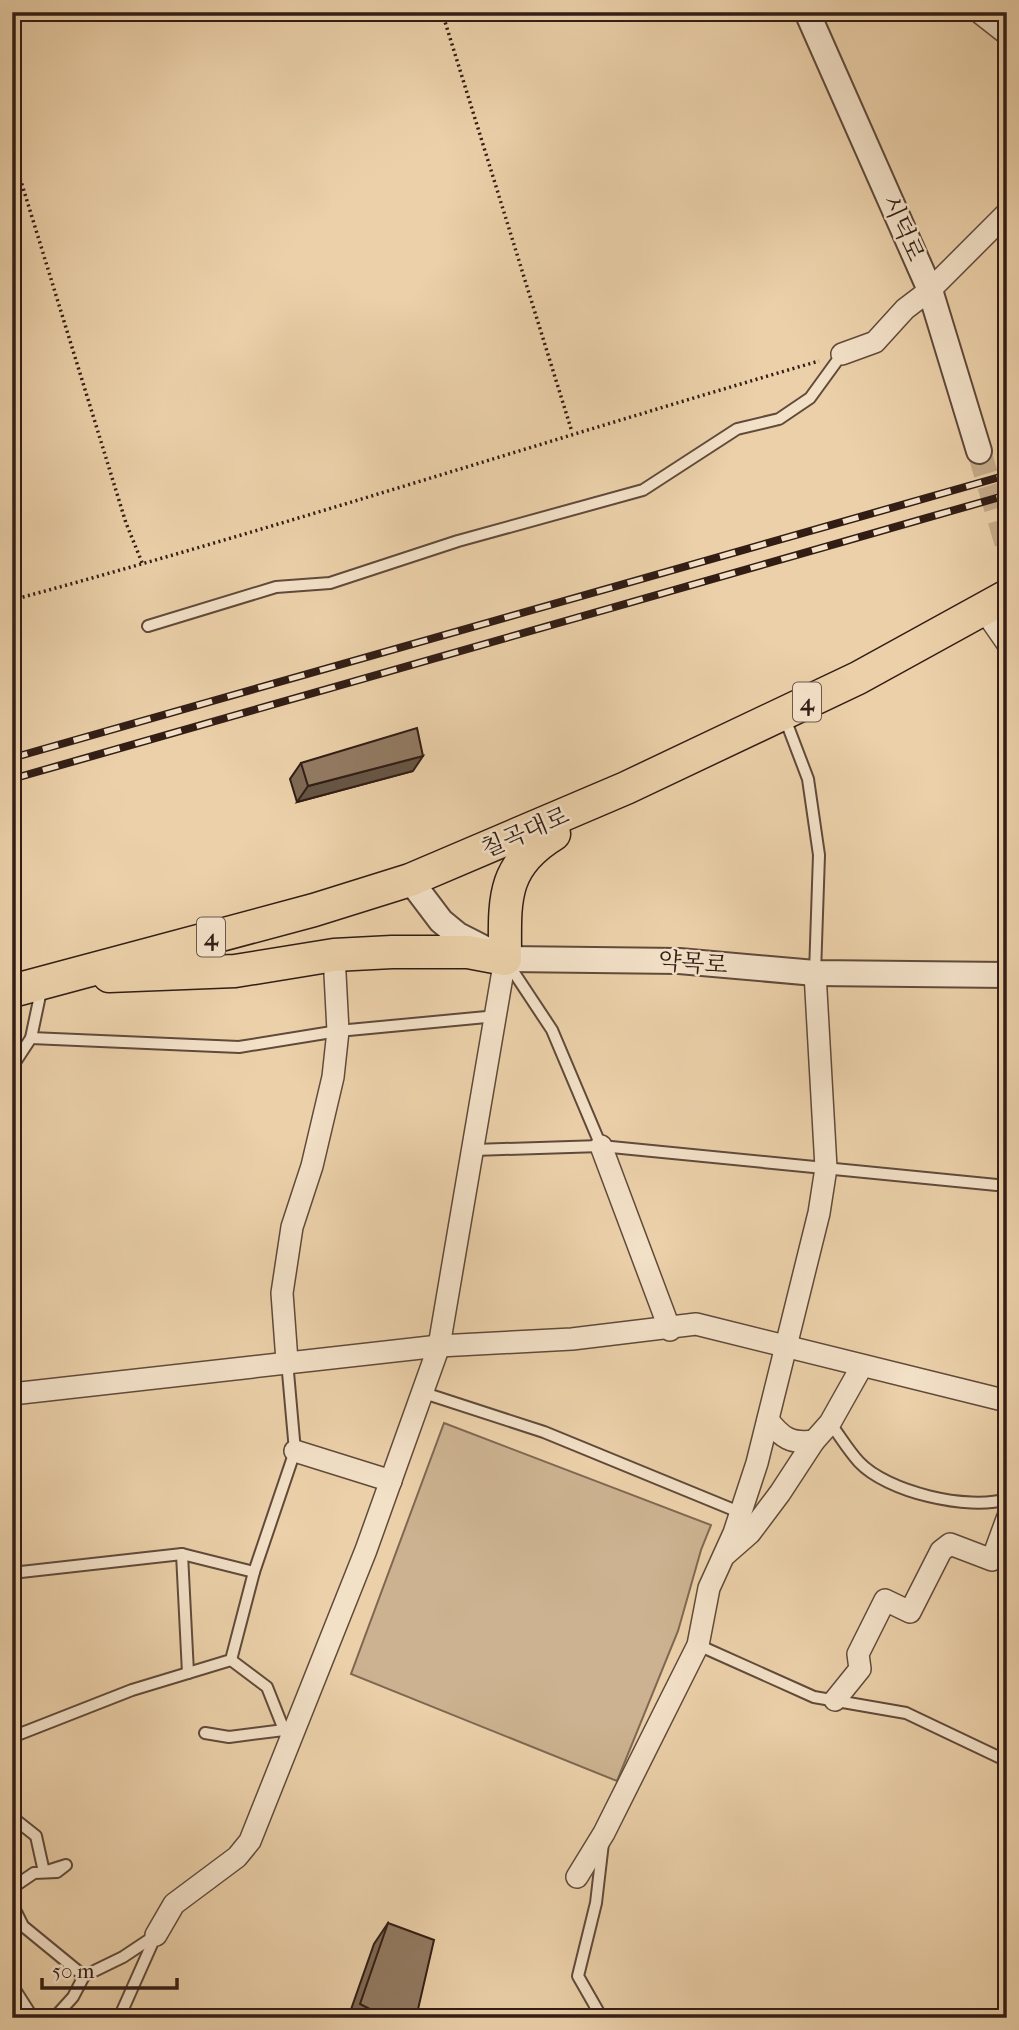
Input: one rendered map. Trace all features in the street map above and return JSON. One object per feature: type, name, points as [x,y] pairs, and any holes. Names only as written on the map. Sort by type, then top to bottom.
[{"type":"main road","name":"칠곡대로","points":[[42,984],[314,910],[410,880],[626,788],[783,714],[858,678],[995,602]]},
{"type":"main road","points":[[42,984],[234,971],[334,955],[468,952],[505,959],[505,905],[510,878],[522,858],[545,839],[626,788]]},
{"type":"street","name":"시덕로","points":[[807,12],[930,290],[979,451]]},
{"type":"street","points":[[979,12],[1007,34]]},
{"type":"street","points":[[842,354],[875,342],[905,309],[930,290],[1007,213]]},
{"type":"street","points":[[995,602],[1007,643]]},
{"type":"street","name":"약목로","points":[[410,880],[441,921],[458,935],[505,959],[679,961],[815,973],[1007,975]]},
{"type":"street","points":[[288,1362],[282,1293],[290,1240],[312,1166],[333,1077],[338,1031],[334,955]]},
{"type":"street","points":[[156,1935],[174,1905],[237,1857],[250,1841],[287,1736],[391,1481],[439,1346],[505,959]]},
{"type":"street","points":[[577,1877],[604,1833],[698,1645],[709,1588],[757,1463],[819,1213],[826,1168],[815,973]]},
{"type":"street","points":[[601,1146],[670,1329]]},
{"type":"street","points":[[12,1394],[439,1346],[670,1329],[696,1324],[1007,1401]]},
{"type":"street","points":[[722,1558],[750,1533],[814,1441],[830,1423],[862,1366]]},
{"type":"street","points":[[768,1419],[781,1437],[797,1443],[814,1441]]},
{"type":"street","points":[[295,1451],[391,1481]]},
{"type":"street","points":[[835,1700],[860,1669],[858,1654],[885,1600],[910,1612],[941,1551],[950,1544],[992,1560],[1007,1519]]},
{"type":"lane","points":[[148,626],[276,587],[330,583],[458,541],[643,490],[737,429],[779,419],[810,398],[842,354]]},
{"type":"lane","points":[[783,714],[808,779],[820,855],[815,973]]},
{"type":"lane","points":[[505,959],[552,1030],[601,1146]]},
{"type":"lane","points":[[12,1067],[31,1038],[42,984]]},
{"type":"lane","points":[[31,1038],[239,1047],[338,1031],[497,1016]]},
{"type":"lane","points":[[474,1150],[601,1146],[1007,1186]]},
{"type":"lane","points":[[231,1660],[254,1572],[295,1451],[288,1362]]},
{"type":"lane","points":[[421,1392],[544,1432],[739,1512]]},
{"type":"lane","points":[[830,1423],[860,1464],[898,1487],[945,1500],[987,1502],[1007,1499]]},
{"type":"lane","points":[[12,1573],[182,1554],[254,1572]]},
{"type":"lane","points":[[182,1554],[188,1673]]},
{"type":"lane","points":[[698,1645],[814,1697],[906,1713],[1007,1762]]},
{"type":"lane","points":[[205,1733],[229,1737],[287,1736],[267,1687],[231,1660]]},
{"type":"lane","points":[[12,1737],[132,1690],[231,1660]]},
{"type":"lane","points":[[12,1817],[36,1836],[44,1872],[66,1865],[57,1872],[34,1873],[12,1888]]},
{"type":"lane","points":[[602,2018],[578,1976],[596,1903],[604,1833]]},
{"type":"lane","points":[[12,1905],[23,1926],[84,1976]]},
{"type":"lane","points":[[54,2018],[73,1997],[84,1976],[123,1957],[156,1935]]},
{"type":"lane","points":[[119,2018],[156,1935]]},
{"type":"lane","points":[[12,1985],[33,2018]]},
{"type":"path","points":[[442,12],[572,432]]},
{"type":"path","points":[[12,152],[122,510],[143,565]]},
{"type":"path","points":[[12,600],[143,565],[572,432],[842,354]]},
{"type":"shaded area","points":[[444,1423],[711,1525],[701,1550],[678,1631],[617,1781],[351,1674]]},
{"type":"building","points":[[417,728],[423,756],[308,786],[301,763]]},
{"type":"building","points":[[388,1923],[434,1940],[416,2018],[385,2017],[360,2004]]},
{"type":"tunnel","points":[[979,451],[1007,545]]},
{"type":"railway","points":[[12,758],[1007,475]]},
{"type":"railway","points":[[12,779],[1007,495]]}]
